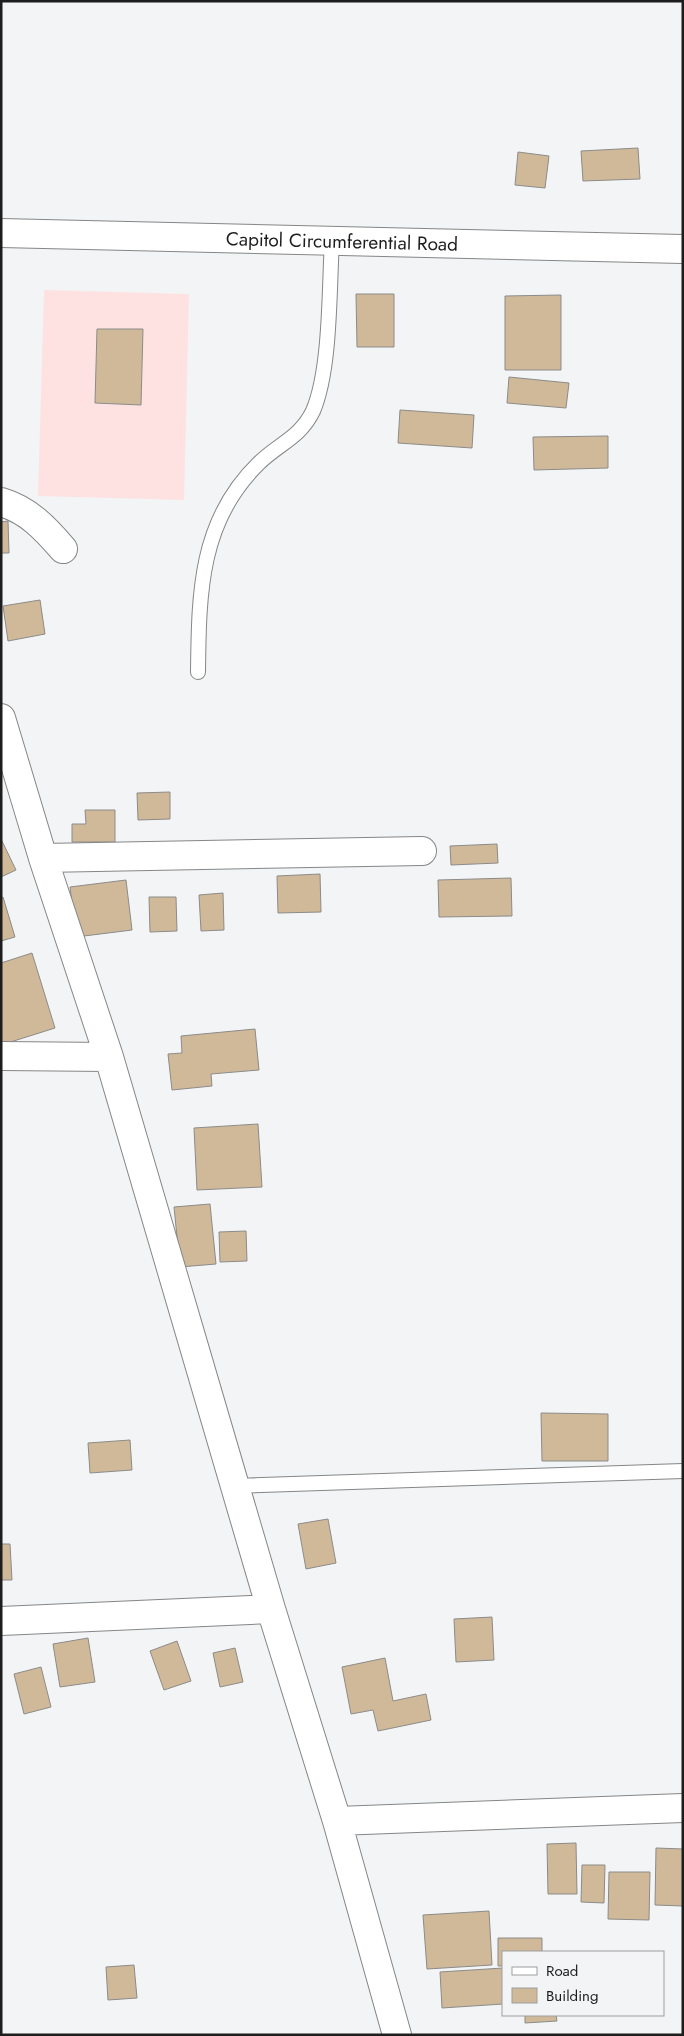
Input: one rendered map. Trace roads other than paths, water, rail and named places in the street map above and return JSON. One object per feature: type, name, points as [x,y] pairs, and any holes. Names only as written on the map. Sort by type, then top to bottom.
[{"type":"street","name":"Capitol Circumferential Road","points":[[1,233],[683,250]]},
{"type":"street","points":[[1,502],[16,506],[40,523],[63,549]]},
{"type":"street","points":[[1,718],[43,858],[109,1057],[271,1609],[337,1821],[397,2035]]},
{"type":"street","points":[[43,858],[422,851]]},
{"type":"street","points":[[1,1056],[109,1057]]},
{"type":"street","points":[[1,1621],[271,1609]]},
{"type":"street","points":[[337,1821],[683,1808]]},
{"type":"lane","points":[[198,672],[199,597],[208,548],[224,507],[259,462],[295,437],[312,411],[324,365],[332,241]]},
{"type":"lane","points":[[235,1486],[683,1471]]}]
